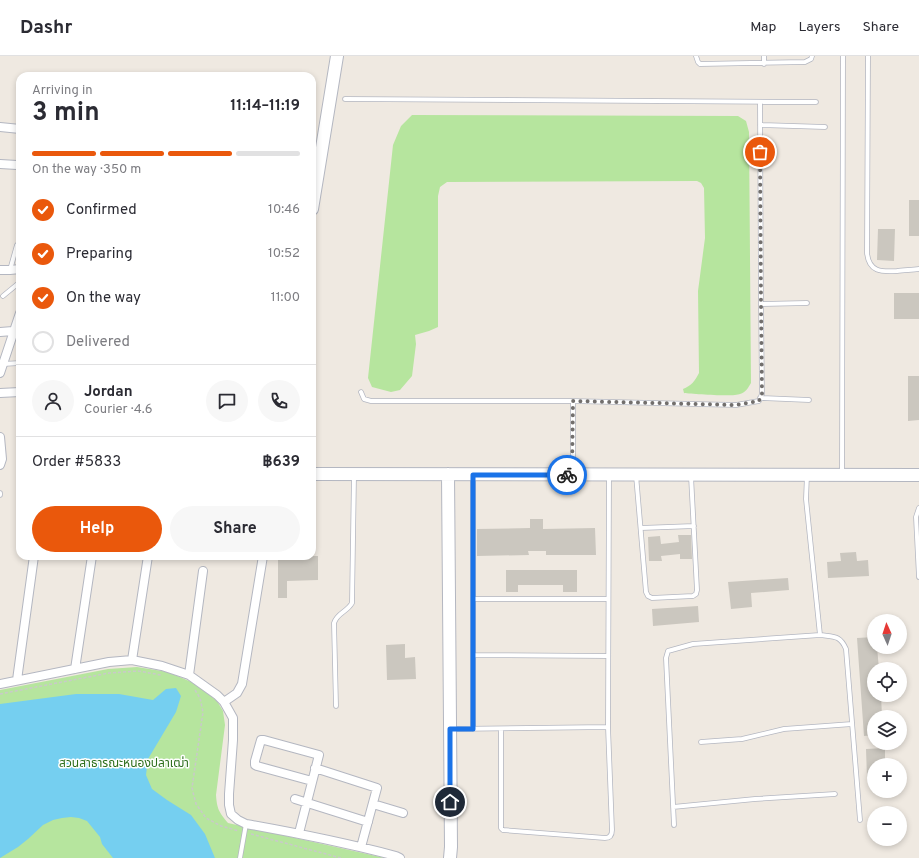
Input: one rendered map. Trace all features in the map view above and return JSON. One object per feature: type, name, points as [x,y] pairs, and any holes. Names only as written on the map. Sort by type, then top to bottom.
[{"type":"street","points":[[316,185],[337,56]]},
{"type":"street","points":[[0,128],[16,129]]},
{"type":"street","points":[[0,164],[16,165]]},
{"type":"street","points":[[0,270],[16,269]]},
{"type":"street","points":[[0,373],[16,323]]},
{"type":"street","points":[[0,332],[13,331]]},
{"type":"street","points":[[0,393],[16,392]]},
{"type":"street","points":[[0,437],[2,459],[0,465]]},
{"type":"street","points":[[316,474],[919,475]]},
{"type":"street","points":[[448,474],[450,858]]},
{"type":"street","points":[[16,680],[33,560]]},
{"type":"street","points":[[75,669],[91,560]]},
{"type":"street","points":[[132,660],[147,560]]},
{"type":"street","points":[[224,702],[237,693],[242,684],[262,560]]},
{"type":"street","points":[[189,674],[203,571]]},
{"type":"street","points":[[0,684],[109,662],[132,660],[162,666],[189,674],[217,694],[224,702],[233,718],[229,805],[231,814],[245,828],[299,833],[361,847],[400,858]]},
{"type":"street","points":[[299,833],[319,755],[261,740],[254,761],[255,765],[312,781]]},
{"type":"street","points":[[315,768],[377,788],[361,847]]},
{"type":"street","points":[[295,799],[368,822]]},
{"type":"street","points":[[373,804],[403,813]]},
{"type":"lane","points":[[696,56],[700,64],[764,64],[805,62],[811,59],[812,56]]},
{"type":"lane","points":[[764,56],[764,64]]},
{"type":"lane","points":[[842,475],[843,56]]},
{"type":"lane","points":[[868,56],[867,259],[870,264],[879,271],[885,272],[919,269]]},
{"type":"lane","points":[[345,99],[816,102]]},
{"type":"lane","points":[[361,392],[364,399],[371,401],[573,401],[736,405],[759,401],[762,394],[760,102]]},
{"type":"lane","points":[[760,125],[825,127]]},
{"type":"lane","points":[[10,270],[16,249]]},
{"type":"lane","points":[[2,296],[16,285]]},
{"type":"lane","points":[[761,304],[807,303]]},
{"type":"lane","points":[[2,364],[16,363]]},
{"type":"lane","points":[[760,398],[809,400]]},
{"type":"lane","points":[[572,475],[573,401]]},
{"type":"lane","points":[[336,706],[334,623],[336,618],[352,603],[354,474]]},
{"type":"lane","points":[[473,475],[473,729]]},
{"type":"lane","points":[[501,729],[501,828],[503,830],[609,838],[612,834],[612,830],[608,727],[609,475]]},
{"type":"lane","points":[[636,475],[646,592],[648,596],[652,598],[686,597],[696,594],[691,475]]},
{"type":"lane","points":[[806,475],[806,499],[820,635]]},
{"type":"lane","points":[[919,508],[916,517],[919,577]]},
{"type":"lane","points":[[641,528],[694,526]]},
{"type":"lane","points":[[473,599],[608,599]]},
{"type":"lane","points":[[674,825],[666,658],[668,651],[693,644],[820,635],[835,637],[843,642],[846,649],[860,820]]},
{"type":"lane","points":[[473,655],[608,656]]},
{"type":"lane","points":[[701,742],[742,740],[784,729],[852,724]]},
{"type":"lane","points":[[450,729],[608,727]]},
{"type":"lane","points":[[673,807],[755,799],[835,794]]},
{"type":"lane","points":[[240,858],[245,828]]},
{"type":"path","points":[[0,694],[109,673],[138,671],[160,675]]},
{"type":"path","points":[[194,687],[200,698],[203,712],[192,788],[196,804],[206,818],[221,826],[245,828],[341,858]]},
{"type":"green space","points":[[412,115],[738,116],[746,121],[749,132],[751,383],[747,390],[736,395],[704,395],[684,393],[683,389],[692,383],[699,373],[698,291],[705,238],[704,188],[701,183],[697,181],[447,182],[440,187],[438,196],[438,327],[415,335],[416,344],[412,376],[400,390],[391,392],[372,387],[368,378],[393,145],[401,126]]},
{"type":"green space","name":"สวนสาธารณะหนองปลาเฒ่า","points":[[137,667],[168,672],[196,684],[217,701],[223,711],[225,725],[216,795],[219,810],[228,823],[385,858],[0,858],[0,690],[108,669]]},
{"type":"water","points":[[176,688],[181,696],[176,712],[148,759],[146,775],[152,789],[191,815],[205,834],[215,858],[113,858],[102,844],[100,837],[87,821],[71,817],[53,820],[43,825],[18,847],[0,858],[0,704],[76,694],[119,694],[153,700],[166,689]]},
{"type":"building","points":[[909,200],[919,200],[919,236],[909,236]]},
{"type":"building","points":[[878,229],[895,229],[894,261],[877,260]]},
{"type":"building","points":[[894,293],[919,293],[919,319],[894,319]]},
{"type":"building","points":[[908,376],[919,376],[919,420],[908,421]]},
{"type":"building","points":[[530,519],[543,519],[543,529],[595,528],[596,555],[546,555],[546,551],[528,551],[529,555],[477,556],[477,529],[530,528]]},
{"type":"building","points":[[678,535],[691,535],[692,559],[680,559],[680,554],[661,556],[662,561],[649,561],[648,537],[660,536],[661,544],[679,542]]},
{"type":"building","points":[[856,552],[857,561],[868,560],[869,576],[828,578],[827,562],[841,561],[840,553]]},
{"type":"building","points":[[316,556],[318,556],[318,580],[287,581],[287,598],[278,598],[278,560],[316,560]]},
{"type":"building","points":[[506,570],[577,570],[577,592],[563,592],[563,585],[518,585],[518,592],[506,592]]},
{"type":"building","points":[[788,578],[789,590],[751,593],[752,607],[731,609],[728,582]]},
{"type":"building","points":[[698,606],[699,622],[653,626],[652,609]]},
{"type":"building","points":[[867,637],[867,654],[878,654],[878,662],[867,662],[867,702],[881,702],[882,710],[867,710],[867,736],[864,736],[857,638]]},
{"type":"building","points":[[405,644],[405,658],[415,657],[416,679],[387,680],[386,645]]},
{"type":"building","points":[[866,749],[885,750],[885,758],[867,758],[867,778]]},
{"type":"way so far","points":[[567,475],[572,475],[573,401],[736,405],[759,401],[762,394],[760,152]]},
{"type":"route","points":[[450,802],[450,729],[473,729],[473,475],[567,475]]}]
